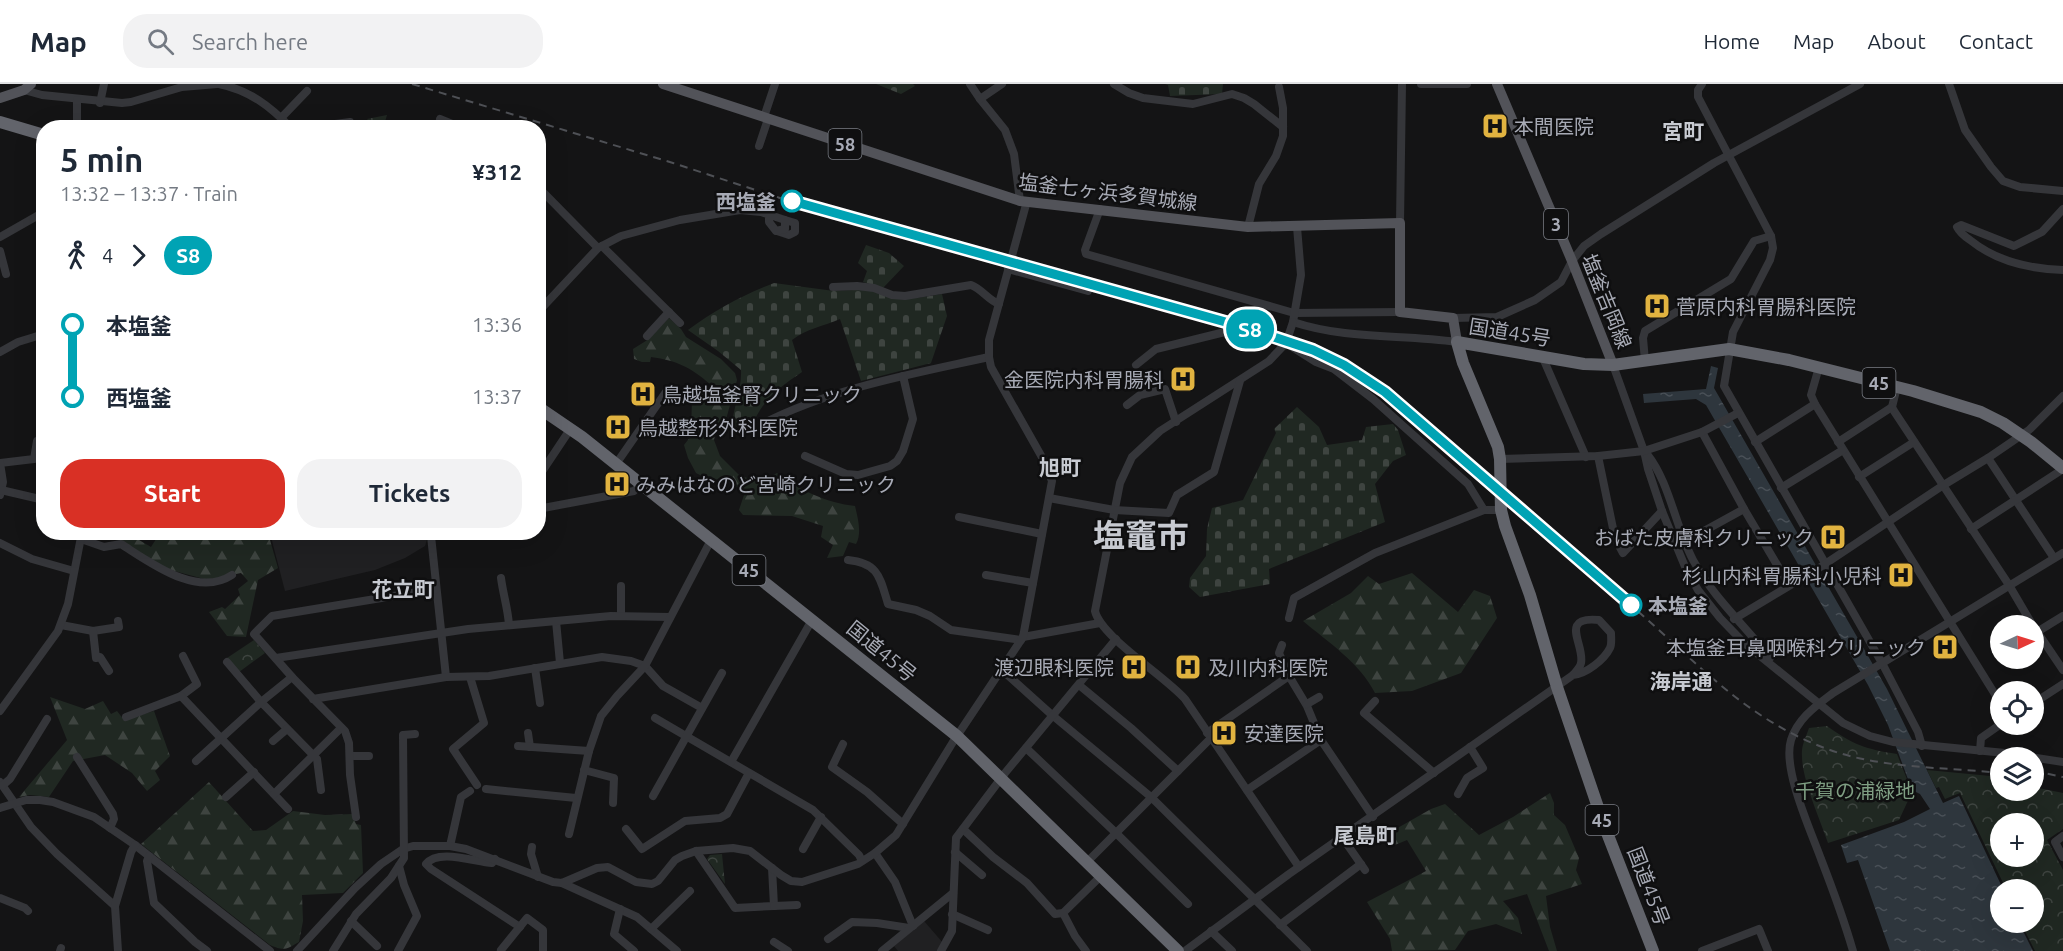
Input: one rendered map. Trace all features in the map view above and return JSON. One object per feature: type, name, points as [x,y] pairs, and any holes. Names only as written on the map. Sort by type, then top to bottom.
[{"type":"highway","points":[[0,122],[36,133]]},
{"type":"highway","name":"国道45号","points":[[1653,951],[1604,825],[1557,687],[1530,595],[1510,543],[1501,510],[1498,447],[1463,363],[1457,342],[1584,364],[1613,365],[1729,349],[1789,360],[1897,387],[1981,412],[2021,435],[2063,469]]},
{"type":"highway","name":"国道45号","points":[[546,412],[616,464],[957,736],[1178,951]]},
{"type":"main road","name":"塩釜七ヶ浜多賀城線","points":[[663,84],[678,86],[766,118],[1022,198],[1248,227],[1400,223]]},
{"type":"main road","name":"塩釜吉岡線","points":[[1497,84],[1613,365]]},
{"type":"main road","points":[[0,98],[28,87]]},
{"type":"main road","points":[[1400,223],[1400,312],[1453,318],[1457,342]]},
{"type":"street","points":[[100,103],[104,84]]},
{"type":"street","points":[[28,87],[42,95],[100,103],[131,102],[182,87],[218,84],[249,89],[281,118],[307,91]]},
{"type":"street","points":[[759,146],[775,84]]},
{"type":"street","points":[[562,883],[597,868],[608,867],[636,882],[652,884],[663,876],[675,860],[696,850],[740,848],[750,850],[791,881],[802,882],[862,861],[896,835],[957,736],[1022,638],[1052,481],[1051,475],[991,367],[989,340],[1008,269],[1022,198],[1014,154],[1005,130],[970,84]]},
{"type":"street","points":[[980,99],[1002,84]]},
{"type":"street","points":[[1114,84],[1128,93],[1143,98],[1193,104],[1232,94],[1249,101],[1283,127]]},
{"type":"street","points":[[1400,223],[1402,84]]},
{"type":"street","points":[[1421,84],[1467,84]]},
{"type":"street","points":[[1702,84],[1698,90],[1698,97],[1771,236],[1773,248],[1770,260],[1733,332],[1724,386],[1735,415],[1755,442],[1822,566],[1918,732],[1919,745]]},
{"type":"street","points":[[1453,318],[1487,319],[1514,311],[1561,282],[1572,261],[1584,246],[1601,234],[1729,156],[1860,84]]},
{"type":"street","points":[[1948,84],[1965,130],[2003,181],[2020,187],[2063,191]]},
{"type":"street","points":[[1248,227],[1258,184],[1276,156],[1283,127],[1283,108],[1279,87]]},
{"type":"street","points":[[77,100],[77,120]]},
{"type":"street","points":[[440,118],[444,120]]},
{"type":"street","points":[[546,195],[680,323]]},
{"type":"street","points":[[1100,209],[1085,250],[1086,254],[1294,317],[1329,332],[1457,342]]},
{"type":"street","points":[[2063,209],[2042,232],[2013,246],[1961,225],[1957,227],[1959,232],[1979,248],[2004,260],[2046,269],[2063,270]]},
{"type":"street","points":[[546,304],[600,247],[621,236],[680,220],[740,210],[769,214],[785,220],[785,228],[776,231],[769,222],[769,214]]},
{"type":"street","points":[[0,237],[36,217]]},
{"type":"street","points":[[1297,226],[1301,275],[1294,317],[1286,343],[1269,361],[1160,431],[1132,458],[1120,483],[1095,605],[1100,623],[1185,699],[1299,867]]},
{"type":"street","points":[[1645,361],[1644,331],[1731,279],[1754,241],[1771,236]]},
{"type":"street","points":[[0,251],[6,274]]},
{"type":"street","points":[[1008,269],[1088,291]]},
{"type":"street","points":[[833,286],[874,288],[892,295],[905,296],[970,285],[978,288],[993,302],[999,304]]},
{"type":"street","points":[[647,336],[669,312]]},
{"type":"street","points":[[1294,317],[1400,312]]},
{"type":"street","points":[[1136,365],[1156,349],[1237,329],[1286,343],[1316,362],[1334,369],[1373,399],[1468,484],[1484,510]]},
{"type":"street","points":[[1,356],[12,346],[36,337]]},
{"type":"street","points":[[1542,356],[1586,457]]},
{"type":"street","points":[[762,424],[790,409],[903,376],[989,357]]},
{"type":"street","points":[[1613,365],[1644,451],[1662,511],[1686,569],[1698,590],[1744,644],[1855,730],[1893,742],[2063,762]]},
{"type":"street","points":[[1819,368],[1811,395],[1815,404],[1990,686]]},
{"type":"street","points":[[805,456],[846,474],[858,475],[890,466],[897,461],[903,451],[913,419],[903,376]]},
{"type":"street","points":[[1049,498],[1114,510],[1169,513],[1178,495],[1214,472],[1239,381]]},
{"type":"street","points":[[1838,442],[1892,407],[1897,387]]},
{"type":"street","points":[[616,464],[668,389]]},
{"type":"street","points":[[1127,405],[1140,395],[1165,389],[1176,422]]},
{"type":"street","points":[[1734,619],[1822,566],[1988,458],[2021,435],[2063,396]]},
{"type":"street","points":[[1755,442],[1815,404]]},
{"type":"street","points":[[1892,407],[2027,615]]},
{"type":"street","points":[[1500,459],[1586,457],[1644,451],[1702,432],[1735,415]]},
{"type":"street","points":[[546,466],[571,429]]},
{"type":"street","points":[[1702,432],[1789,585]]},
{"type":"street","points":[[1860,477],[1914,442]]},
{"type":"street","points":[[36,447],[34,459],[0,463],[3,482],[1,493],[36,499]]},
{"type":"street","points":[[1781,488],[1843,450]]},
{"type":"street","points":[[1644,451],[1656,466],[1684,542],[1707,584],[1778,669]]},
{"type":"street","points":[[1598,456],[1615,538],[1623,553],[1662,511]]},
{"type":"street","points":[[1988,458],[2054,558]]},
{"type":"street","points":[[1971,529],[2063,469]]},
{"type":"street","points":[[546,508],[634,491],[641,484]]},
{"type":"street","points":[[1684,542],[1744,509]]},
{"type":"street","points":[[1289,618],[1294,598],[1374,554],[1484,510],[1501,510]]},
{"type":"street","points":[[960,517],[1042,534]]},
{"type":"street","points":[[0,711],[47,649],[61,625],[68,604],[80,540]]},
{"type":"street","points":[[89,540],[104,547],[122,544],[162,570],[199,583],[218,581],[232,575]]},
{"type":"street","points":[[431,540],[446,678]]},
{"type":"street","points":[[569,834],[589,751],[602,716],[645,666],[711,540]]},
{"type":"street","points":[[0,543],[32,559],[74,571]]},
{"type":"street","points":[[1853,951],[1790,764],[1791,739],[1798,725],[1803,717],[1821,703],[1861,676],[2063,553]]},
{"type":"street","points":[[848,560],[862,561],[876,571],[888,604],[916,610],[951,630],[1022,638],[1100,623]]},
{"type":"street","points":[[986,575],[1033,583]]},
{"type":"street","points":[[501,578],[504,602],[508,607],[509,625]]},
{"type":"street","points":[[621,586],[621,616]]},
{"type":"street","points":[[356,817],[350,743],[345,731],[254,634],[272,616],[436,589]]},
{"type":"street","points":[[276,658],[440,632],[621,616],[670,617]]},
{"type":"street","points":[[2044,624],[2063,616]]},
{"type":"street","points":[[1185,951],[1299,867],[1574,675],[1581,665],[1575,628],[1581,622],[1590,619],[1599,620],[1611,633],[1610,647],[1602,659],[1581,675],[1574,675]]},
{"type":"street","points":[[731,762],[812,620]]},
{"type":"street","points":[[61,625],[93,632],[119,627],[118,621]]},
{"type":"street","points":[[556,621],[560,663]]},
{"type":"street","points":[[93,632],[96,658],[100,657],[109,671]]},
{"type":"street","points":[[941,951],[952,931],[956,838],[1001,778],[1116,639]]},
{"type":"street","points":[[2044,642],[2063,670]]},
{"type":"street","points":[[1282,645],[1279,653],[1289,676],[1306,704],[1321,740],[1373,817]]},
{"type":"street","points":[[126,717],[181,696],[197,684],[183,656]]},
{"type":"street","points":[[313,699],[446,678],[489,676],[602,657],[631,661],[645,666],[663,686],[702,708]]},
{"type":"street","points":[[227,662],[261,702],[317,759],[321,790]]},
{"type":"street","points":[[536,668],[540,703]]},
{"type":"street","points":[[1002,670],[1052,716],[1151,797],[1307,951]]},
{"type":"street","points":[[653,796],[722,673]]},
{"type":"street","points":[[1087,862],[1178,771],[1209,735],[1289,676]]},
{"type":"street","points":[[196,761],[292,677]]},
{"type":"street","points":[[450,846],[460,797],[473,788],[453,749],[484,723],[470,677]]},
{"type":"street","points":[[2044,696],[2063,684]]},
{"type":"street","points":[[1078,685],[1131,728],[1178,771]]},
{"type":"street","points":[[181,696],[288,809]]},
{"type":"street","points":[[1306,704],[1319,697]]},
{"type":"street","points":[[1375,701],[1364,713],[1434,773]]},
{"type":"street","points":[[655,718],[813,810],[859,855],[862,861]]},
{"type":"street","points":[[47,719],[10,779],[1,783],[22,817],[115,906]]},
{"type":"street","points":[[274,794],[341,728]]},
{"type":"street","points":[[273,741],[287,729]]},
{"type":"street","points":[[1980,751],[1980,738],[1990,731]]},
{"type":"street","points":[[528,733],[530,747]]},
{"type":"street","points":[[333,951],[351,921],[404,858],[403,735],[415,734]]},
{"type":"street","points":[[1247,790],[1321,740]]},
{"type":"street","points":[[843,744],[828,765],[867,792],[903,824]]},
{"type":"street","points":[[518,746],[589,751]]},
{"type":"street","points":[[1458,794],[1467,778],[1483,768],[1470,747]]},
{"type":"street","points":[[1026,748],[1188,904]]},
{"type":"street","points":[[350,756],[369,756]]},
{"type":"street","points":[[77,757],[113,814],[114,819],[110,828]]},
{"type":"street","points":[[584,770],[614,778],[614,803]]},
{"type":"street","points":[[226,797],[254,772]]},
{"type":"street","points":[[626,829],[642,849],[685,821],[720,818],[727,814],[749,773]]},
{"type":"street","points":[[486,789],[576,798]]},
{"type":"street","points":[[0,808],[15,803],[40,800],[53,802],[94,817],[135,845],[270,951]]},
{"type":"street","points":[[803,849],[821,817]]},
{"type":"street","points":[[963,829],[993,857],[1027,883],[1055,914],[1063,913],[1101,876]]},
{"type":"street","points":[[1280,925],[1363,867],[1342,837]]},
{"type":"street","points":[[2063,837],[2055,842],[2063,857]]},
{"type":"street","points":[[297,951],[355,888],[381,864],[403,849],[425,844],[466,849],[538,877],[562,883],[637,917],[677,951]]},
{"type":"street","points":[[118,951],[115,906],[135,845]]},
{"type":"street","points":[[532,847],[531,854],[538,877]]},
{"type":"street","points":[[696,850],[735,908],[796,905]]},
{"type":"street","points":[[955,852],[982,875]]},
{"type":"street","points":[[875,853],[895,882],[911,927]]},
{"type":"street","points":[[149,856],[147,861],[154,903],[207,951]]},
{"type":"street","points":[[495,860],[492,863],[457,857],[439,857],[429,860],[426,864],[520,927]]},
{"type":"street","points":[[398,951],[417,916],[399,866]]},
{"type":"street","points":[[772,868],[774,906]]},
{"type":"street","points":[[651,929],[690,891]]},
{"type":"street","points":[[882,951],[953,893]]},
{"type":"street","points":[[0,898],[28,911]]},
{"type":"street","points":[[620,909],[614,934],[634,951]]},
{"type":"street","points":[[1063,913],[1086,951]]},
{"type":"street","points":[[952,914],[988,930]]},
{"type":"street","points":[[501,950],[527,918],[543,930],[543,951]]},
{"type":"street","points":[[351,921],[376,946]]},
{"type":"street","points":[[828,939],[852,922],[911,927]]},
{"type":"street","points":[[1702,951],[1718,948],[1759,929],[1768,951]]},
{"type":"street","points":[[1211,931],[1232,951]]},
{"type":"street","points":[[774,942],[788,951]]},
{"type":"shaded area","points":[[272,540],[427,540],[425,546],[405,558],[375,570],[285,591]]},
{"type":"shaded area","points":[[924,921],[943,943],[938,951],[898,951],[894,946]]},
{"type":"green space","points":[[876,84],[913,84],[915,86],[901,94]]},
{"type":"green space","points":[[1165,84],[1223,84],[1222,94],[1170,96],[1168,85]]},
{"type":"green space","points":[[387,115],[386,120],[367,119]]},
{"type":"green space","points":[[866,245],[889,253],[904,266],[883,288],[863,282],[867,271],[858,263]]},
{"type":"green space","points":[[774,283],[834,291],[873,289],[893,298],[917,298],[942,294],[947,316],[931,363],[861,381],[840,319],[809,330],[792,340],[802,372],[766,402],[751,428],[732,427],[741,370],[688,330],[708,316]]},
{"type":"green space","points":[[669,318],[686,337],[721,359],[735,373],[737,380],[725,423],[715,435],[714,440],[720,456],[739,475],[753,480],[764,480],[777,473],[814,495],[855,506],[859,526],[858,540],[856,544],[849,542],[843,556],[827,558],[833,545],[821,537],[823,526],[792,516],[743,515],[739,510],[745,492],[723,479],[710,480],[696,473],[684,445],[691,436],[692,398],[710,384],[690,369],[676,363],[651,357],[650,362],[634,359],[633,349],[649,339]]},
{"type":"green space","points":[[1297,407],[1319,427],[1327,445],[1362,440],[1366,427],[1393,424],[1398,430],[1406,455],[1393,461],[1375,484],[1385,522],[1269,569],[1270,584],[1200,597],[1189,587],[1190,578],[1206,556],[1207,529],[1212,508],[1243,500],[1276,433],[1274,429]]},
{"type":"green space","points":[[120,540],[139,540],[151,547],[156,540],[270,540],[278,568],[258,580],[246,637],[227,636],[209,612],[222,607],[225,609],[240,595],[238,589],[248,581],[241,573],[208,580],[163,568]]},
{"type":"green space","points":[[1412,573],[1458,612],[1474,590],[1490,596],[1497,618],[1461,673],[1412,691],[1375,693],[1369,682],[1352,663],[1303,621],[1351,593],[1368,576],[1379,584]]},
{"type":"green space","points":[[254,640],[265,653],[239,672],[227,658]]},
{"type":"green space","points":[[50,697],[85,709],[103,701],[111,714],[117,711],[124,720],[154,711],[170,756],[155,771],[160,780],[147,791],[132,773],[105,755],[73,761],[49,797],[30,795],[19,797],[67,740]]},
{"type":"green space","name":"千賀の浦緑地","points":[[1827,726],[1860,745],[1897,754],[1912,792],[1899,820],[1828,843],[1808,788],[1802,752],[1809,728]]},
{"type":"green space","points":[[1927,770],[1990,776],[1990,801],[2044,801],[2044,789],[2063,793],[2063,829],[2047,840],[2063,870],[2063,951],[2035,951],[2026,933],[2044,933],[2044,879],[2001,879],[1995,867],[2044,867],[2044,813],[1990,813],[1990,856],[1960,793],[1945,799],[1939,787],[1936,788]]},
{"type":"green space","points":[[209,782],[253,831],[266,830],[293,811],[325,815],[353,814],[356,824],[361,825],[363,873],[343,893],[302,895],[303,921],[299,942],[291,947],[282,949],[270,945],[141,844]]},
{"type":"green space","points":[[1550,793],[1554,803],[1554,815],[1565,825],[1579,858],[1576,870],[1582,884],[1546,896],[1550,927],[1557,951],[1549,951],[1527,894],[1503,901],[1518,918],[1522,934],[1496,924],[1468,931],[1455,950],[1392,951],[1390,939],[1367,902],[1426,871],[1407,840],[1395,845],[1387,834],[1431,809],[1445,804],[1479,835],[1513,817]]},
{"type":"green space","points":[[722,854],[725,884],[707,859],[710,855]]},
{"type":"water","points":[[1711,366],[1718,368],[1714,388],[1887,689],[1943,803],[1959,796],[1990,862],[1990,867],[1993,867],[1998,879],[1990,879],[1990,933],[2024,933],[2033,951],[1890,951],[1858,860],[1847,863],[1841,845],[1904,822],[1930,809],[1920,794],[1912,790],[1888,725],[1868,685],[1706,405],[1696,399],[1644,403],[1643,394],[1706,389]]},
{"type":"railway","points":[[412,84],[531,120]]},
{"type":"railway","points":[[546,125],[786,200],[1247,328],[1313,350],[1344,365],[1385,392],[1724,688],[1773,723],[1800,738],[1830,750],[1872,761],[1990,772]]},
{"type":"railway","points":[[2044,773],[2063,777]]},
{"type":"train","name":"S8","points":[[792,201],[1247,328],[1313,350],[1344,365],[1385,392],[1631,605]]},
{"type":"place","name":"本間医院","points":[[1495,126]]},
{"type":"place","name":"西塩釜","points":[[792,201]]},
{"type":"place","name":"菅原内科胃腸科医院","points":[[1657,306]]},
{"type":"place","name":"金医院内科胃腸科","points":[[1183,379]]},
{"type":"place","name":"鳥越塩釜腎クリニック","points":[[643,394]]},
{"type":"place","name":"鳥越整形外科医院","points":[[618,427]]},
{"type":"place","name":"みみはなのど宮崎クリニック","points":[[617,484]]},
{"type":"place","name":"おばた皮膚科クリニック","points":[[1833,537]]},
{"type":"place","name":"杉山内科胃腸科小児科","points":[[1901,575]]},
{"type":"place","name":"本塩釜","points":[[1631,605]]},
{"type":"place","name":"本塩釜耳鼻咽喉科クリニック","points":[[1945,647]]},
{"type":"place","name":"渡辺眼科医院","points":[[1134,667]]},
{"type":"place","name":"及川内科医院","points":[[1188,667]]},
{"type":"place","name":"安達医院","points":[[1224,733]]},
{"type":"district","name":"宮町","points":[[1683,131]]},
{"type":"district","name":"旭町","points":[[1060,467]]},
{"type":"district","name":"塩竈市","points":[[1141,535]]},
{"type":"district","name":"花立町","points":[[403,589]]},
{"type":"district","name":"海岸通","points":[[1681,681]]},
{"type":"district","name":"尾島町","points":[[1365,835]]}]
